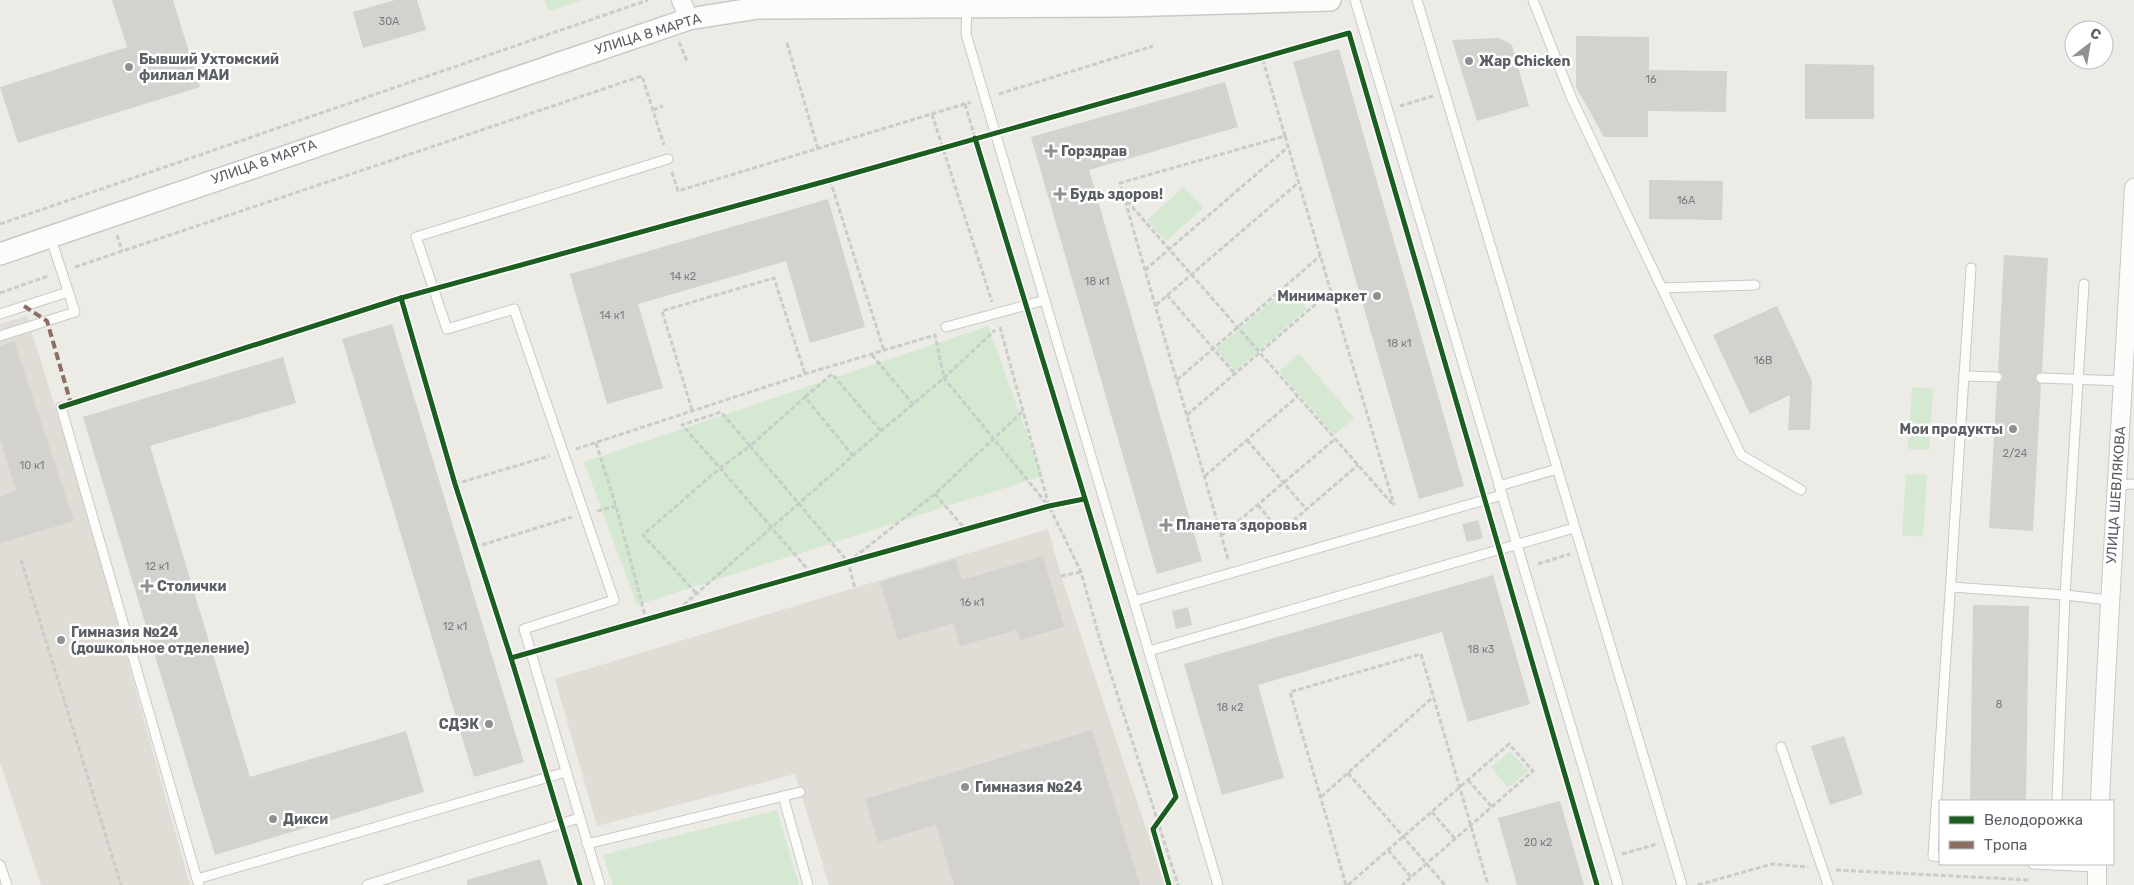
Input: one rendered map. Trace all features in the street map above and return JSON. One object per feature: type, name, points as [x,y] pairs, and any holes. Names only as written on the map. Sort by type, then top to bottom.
[{"type":"street","name":"УЛИЦА 8 МАРТА","points":[[0,254],[685,10],[1330,0]]},
{"type":"street","name":"УЛИЦА ШЕВЛЯКОВА","points":[[2100,800],[2109,600],[2126,485],[2123,381],[2131,312],[2134,188]]},
{"type":"street","points":[[2097,865],[2097,885]]},
{"type":"lane","points":[[1355,0],[1618,885]]},
{"type":"lane","points":[[1417,0],[1682,885]]},
{"type":"lane","points":[[1533,0],[1572,99],[1742,455],[1801,490]]},
{"type":"lane","points":[[967,7],[966,34],[1218,885]]},
{"type":"lane","points":[[600,885],[524,629],[614,600],[514,309],[447,329],[416,237],[668,159]]},
{"type":"lane","points":[[0,336],[75,312],[50,236]]},
{"type":"lane","points":[[1939,857],[1934,856],[1971,268]]},
{"type":"lane","points":[[2057,800],[2065,595],[2084,284]]},
{"type":"lane","points":[[1662,288],[1755,285]]},
{"type":"lane","points":[[0,314],[68,292]]},
{"type":"lane","points":[[946,327],[1045,300]]},
{"type":"lane","points":[[1964,376],[1997,377]]},
{"type":"lane","points":[[2041,378],[2123,381]]},
{"type":"lane","points":[[61,407],[198,882],[566,772]]},
{"type":"lane","points":[[1499,486],[1557,469]]},
{"type":"lane","points":[[1134,601],[1502,495]]},
{"type":"lane","points":[[1149,652],[1574,528]]},
{"type":"lane","points":[[1951,587],[2109,600]]},
{"type":"lane","points":[[1781,747],[1828,885]]},
{"type":"lane","points":[[587,844],[800,792]]},
{"type":"lane","points":[[783,796],[808,885]]},
{"type":"lane","points":[[368,885],[579,818]]},
{"type":"lane","points":[[0,865],[7,885]]},
{"type":"lane","points":[[2054,865],[2097,865]]},
{"type":"path","points":[[0,224],[648,0]]},
{"type":"path","points":[[787,43],[818,149]]},
{"type":"path","points":[[0,292],[642,76],[678,192],[1153,46]]},
{"type":"path","points":[[1252,60],[1270,55]]},
{"type":"path","points":[[1125,199],[1394,506],[1262,57]]},
{"type":"path","points":[[1397,107],[1444,93]]},
{"type":"path","points":[[965,104],[978,148]]},
{"type":"path","points":[[653,110],[663,106]]},
{"type":"path","points":[[932,114],[996,314],[1049,506],[1080,572],[1178,885]]},
{"type":"path","points":[[967,141],[996,132]]},
{"type":"path","points":[[1228,559],[1120,183],[1285,136]]},
{"type":"path","points":[[933,150],[951,145]]},
{"type":"path","points":[[1145,270],[1288,147]]},
{"type":"path","points":[[820,182],[839,177]]},
{"type":"path","points":[[830,180],[884,351]]},
{"type":"path","points":[[1156,306],[1299,182]]},
{"type":"path","points":[[1177,380],[1321,256]]},
{"type":"path","points":[[692,410],[662,311],[774,278],[795,348],[806,374]]},
{"type":"path","points":[[1187,415],[1331,291]]},
{"type":"path","points":[[1167,295],[1235,374]]},
{"type":"path","points":[[678,610],[852,456],[944,378],[999,326]]},
{"type":"path","points":[[455,484],[596,443],[692,410],[935,335],[944,378],[1049,506]]},
{"type":"path","points":[[872,355],[914,404]]},
{"type":"path","points":[[696,593],[643,535],[720,468],[750,446],[832,374],[881,431]]},
{"type":"path","points":[[1204,476],[1298,396]]},
{"type":"path","points":[[805,397],[852,456]]},
{"type":"path","points":[[848,562],[935,494],[1023,411]]},
{"type":"path","points":[[810,572],[682,425],[721,412],[848,562],[855,588]]},
{"type":"path","points":[[1222,536],[1335,439]]},
{"type":"path","points":[[1247,440],[1307,510]]},
{"type":"path","points":[[596,443],[616,506],[646,619]]},
{"type":"path","points":[[1258,505],[1280,532],[1358,465]]},
{"type":"path","points":[[452,475],[458,493]]},
{"type":"path","points":[[935,494],[966,530]]},
{"type":"path","points":[[1040,509],[1057,504]]},
{"type":"path","points":[[474,547],[616,506]]},
{"type":"path","points":[[957,532],[975,527]]},
{"type":"path","points":[[472,538],[478,557]]},
{"type":"path","points":[[1524,568],[1581,551]]},
{"type":"path","points":[[838,564],[866,557]]},
{"type":"path","points":[[21,560],[121,885]]},
{"type":"path","points":[[800,575],[820,570]]},
{"type":"path","points":[[1061,576],[1080,572]]},
{"type":"path","points":[[670,612],[696,604]]},
{"type":"path","points":[[636,622],[654,616]]},
{"type":"path","points":[[1402,885],[1470,825],[1533,771],[1509,744],[1460,788],[1404,837],[1347,885],[1290,692],[1421,654],[1460,788],[1470,825],[1488,885]]},
{"type":"path","points":[[1321,796],[1433,697]]},
{"type":"path","points":[[1348,773],[1445,885]]},
{"type":"path","points":[[1468,780],[1492,807]]},
{"type":"path","points":[[1432,812],[1455,839]]},
{"type":"path","points":[[1152,830],[1162,816]]},
{"type":"path","points":[[1609,858],[1668,840]]},
{"type":"path","points":[[1388,850],[1411,877]]},
{"type":"path","points":[[1698,885],[1772,864],[1823,869],[2039,880]]},
{"type":"shaded area","name":"Гимназия №24 (дошкольное отделение)","points":[[27,316],[78,482],[190,885],[41,885],[0,763],[0,324]]},
{"type":"shaded area","points":[[1048,529],[1061,576],[1165,885],[829,885],[795,774],[597,826],[555,679]]},
{"type":"green space","points":[[545,0],[583,0],[548,11]]},
{"type":"green space","points":[[1184,187],[1203,208],[1166,241],[1147,220]]},
{"type":"green space","points":[[1288,287],[1307,309],[1235,371],[1216,349]]},
{"type":"green space","points":[[988,326],[1042,476],[637,605],[584,462]]},
{"type":"green space","points":[[1299,354],[1354,418],[1334,435],[1279,371]]},
{"type":"green space","points":[[1912,387],[1933,389],[1929,450],[1908,449]]},
{"type":"green space","points":[[1906,474],[1927,475],[1923,537],[1902,535]]},
{"type":"green space","points":[[1510,751],[1528,771],[1508,788],[1491,767]]},
{"type":"green space","points":[[777,810],[799,885],[613,885],[603,855]]},
{"type":"building","name":"Бывший Ухтомский филиал МАИ","points":[[112,0],[173,0],[200,87],[18,143],[0,87],[127,47]]},
{"type":"building","points":[[395,0],[417,0],[426,30],[363,48],[353,12]]},
{"type":"building","points":[[1576,36],[1649,37],[1649,70],[1727,71],[1726,112],[1648,111],[1648,137],[1604,137],[1576,87]]},
{"type":"building","points":[[1499,38],[1512,45],[1529,106],[1477,121],[1452,40]]},
{"type":"building","points":[[1339,49],[1464,486],[1419,499],[1293,62]]},
{"type":"building","points":[[1805,64],[1874,65],[1874,119],[1805,119]]},
{"type":"building","points":[[1225,82],[1238,127],[1089,170],[1202,561],[1157,574],[1031,137]]},
{"type":"building","points":[[1649,180],[1723,181],[1722,220],[1649,219]]},
{"type":"building","points":[[828,199],[865,327],[810,343],[786,261],[638,304],[663,388],[607,404],[570,274]]},
{"type":"building","points":[[2004,255],[2048,258],[2042,372],[2038,373],[2035,377],[2036,381],[2041,384],[2033,531],[1989,528],[1997,383],[2003,378],[2002,374],[1998,371]]},
{"type":"building","points":[[1777,306],[1812,381],[1810,430],[1788,430],[1790,395],[1750,414],[1713,335]]},
{"type":"building","points":[[392,324],[524,762],[474,777],[342,339]]},
{"type":"building","points":[[14,341],[74,521],[0,543],[0,497],[16,491],[0,438],[0,346]]},
{"type":"building","points":[[283,357],[296,403],[150,446],[250,777],[406,731],[424,792],[215,855],[83,417]]},
{"type":"building","points":[[1478,520],[1483,538],[1467,542],[1462,524]]},
{"type":"building","points":[[1043,556],[1064,627],[1020,640],[1017,630],[960,646],[953,623],[898,640],[880,582],[956,559],[962,580]]},
{"type":"building","points":[[1493,575],[1530,704],[1468,722],[1442,632],[1258,685],[1284,778],[1222,795],[1184,664]]},
{"type":"building","points":[[1973,605],[2029,606],[2026,800],[1970,800]]},
{"type":"building","points":[[1188,607],[1192,625],[1176,629],[1172,611]]},
{"type":"building","points":[[1092,730],[1140,885],[954,885],[936,825],[878,842],[865,799]]},
{"type":"building","points":[[1844,736],[1863,794],[1830,805],[1811,746]]},
{"type":"building","points":[[1560,801],[1584,885],[1517,885],[1498,818]]},
{"type":"building","points":[[540,859],[548,885],[467,885],[467,880]]},
{"type":"marked path","points":[[24,306],[47,321],[71,404]]},
{"type":"cycle path","points":[[401,298],[830,180],[1349,33],[1597,885]]},
{"type":"cycle path","points":[[975,138],[1176,797],[1153,829],[1169,885]]},
{"type":"cycle path","points":[[61,407],[401,298],[455,484],[511,658],[580,885]]},
{"type":"cycle path","points":[[511,658],[1049,506],[1084,499]]},
{"type":"place","name":"Жар Chicken","points":[[1469,61]]},
{"type":"place","name":"Бывший Ухтомский филиал МАИ","points":[[129,67]]},
{"type":"place","name":"Горздрав","points":[[1051,151]]},
{"type":"place","name":"Будь здоров!","points":[[1060,194]]},
{"type":"place","name":"Минимаркет","points":[[1377,296]]},
{"type":"place","name":"Мои продукты","points":[[2013,429]]},
{"type":"place","name":"Планета здоровья","points":[[1166,525]]},
{"type":"place","name":"Столички","points":[[147,586]]},
{"type":"place","name":"Гимназия №24 (дошкольное отделение)","points":[[61,640]]},
{"type":"place","name":"СДЭК","points":[[489,724]]},
{"type":"place","name":"Гимназия №24","points":[[965,787]]},
{"type":"place","name":"Дикси","points":[[273,819]]}]
